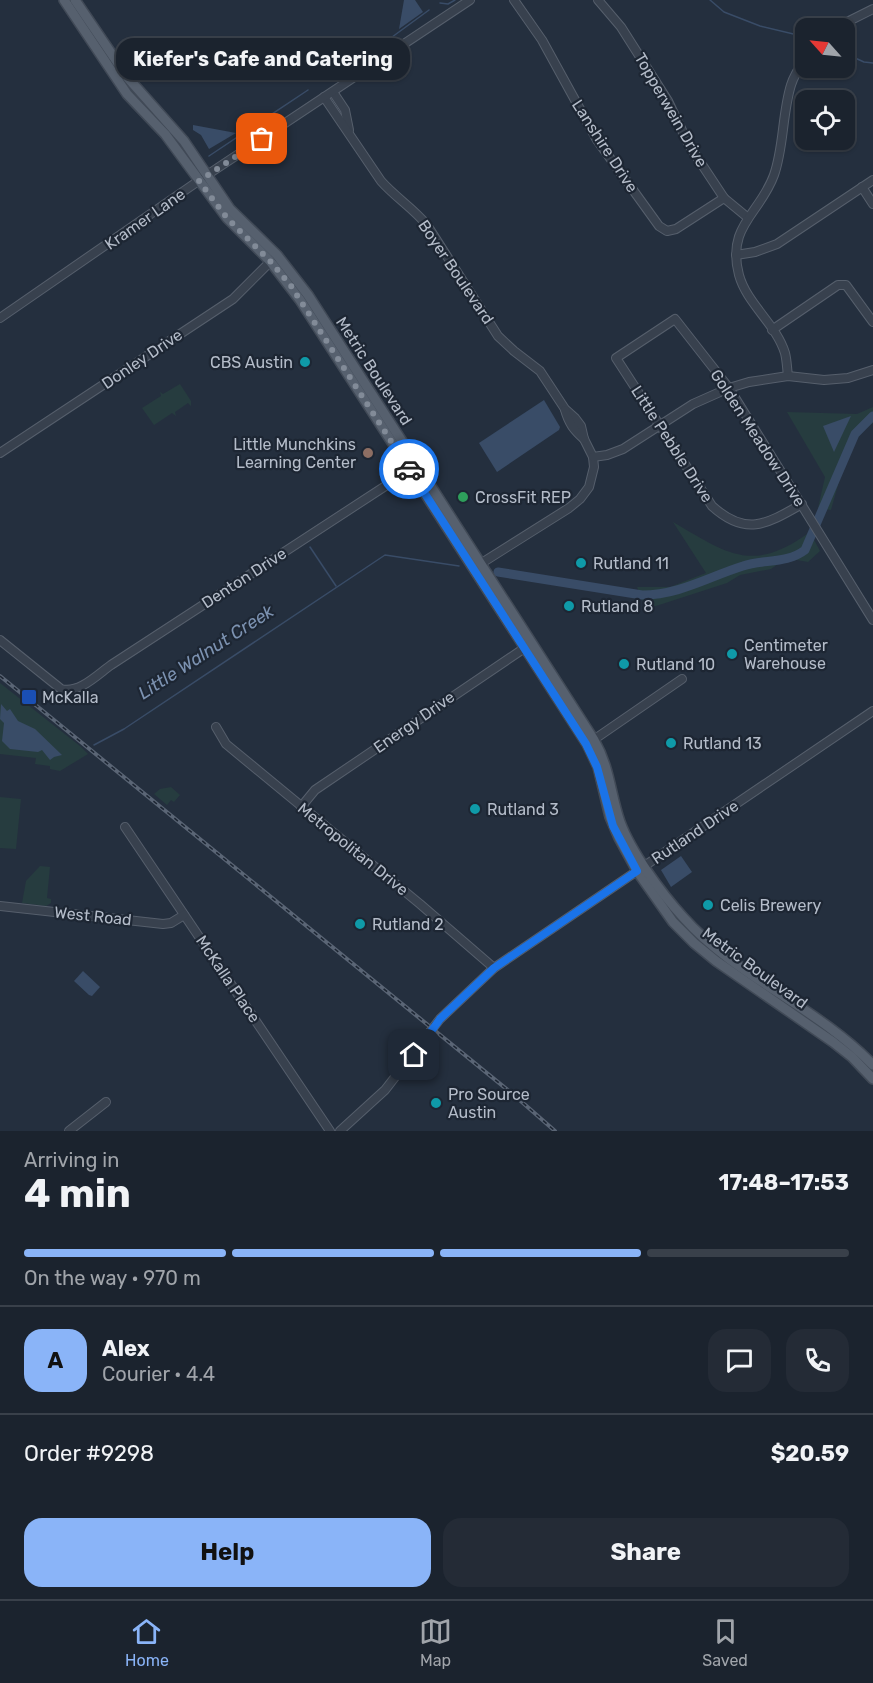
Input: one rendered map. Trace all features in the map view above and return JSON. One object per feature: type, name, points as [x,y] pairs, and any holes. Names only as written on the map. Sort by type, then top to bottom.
[{"type":"main road","name":"Metric Boulevard","points":[[64,0],[96,39]]},
{"type":"main road","name":"Metric Boulevard","points":[[75,0],[121,86],[203,178],[227,218],[274,258],[308,295],[413,467],[590,742],[601,763],[613,826],[673,922],[694,943],[719,957],[825,1036],[873,1065]]},
{"type":"main road","name":"Metric Boulevard","points":[[861,1059],[873,1079]]},
{"type":"street","name":"Kramer Lane","points":[[0,318],[203,178],[470,0]]},
{"type":"street","name":"Lanshire Drive","points":[[514,0],[542,40],[597,140],[659,226],[667,231],[676,229],[724,198]]},
{"type":"street","name":"Topperwein Drive","points":[[598,0],[621,27],[668,101],[689,145],[724,198],[747,217]]},
{"type":"street","points":[[855,18],[873,9]]},
{"type":"street","points":[[788,376],[784,351],[744,287],[738,272],[736,255],[739,234],[747,217],[766,194],[775,172],[790,86],[795,77]]},
{"type":"street","name":"Boyer Boulevard","points":[[333,92],[345,110],[349,132]]},
{"type":"street","name":"Boyer Boulevard","points":[[324,97],[388,190],[408,205],[427,225],[498,336],[540,372],[565,409],[568,423],[584,439],[593,457]]},
{"type":"street","points":[[736,255],[755,252],[777,244],[873,180]]},
{"type":"street","points":[[862,187],[873,204]]},
{"type":"street","name":"Donley Drive","points":[[0,453],[233,298],[274,258]]},
{"type":"street","points":[[772,330],[838,285],[846,285],[851,290],[873,322]]},
{"type":"street","name":"Golden Meadow Drive","points":[[616,358],[675,320],[729,388],[873,620]]},
{"type":"street","name":"Little Pebble Drive","points":[[616,358],[712,506],[732,521],[744,525],[758,525],[771,521],[802,504]]},
{"type":"street","points":[[477,566],[580,499],[589,487],[593,457],[623,449],[693,404],[748,382],[788,376],[824,380],[848,378],[873,370]]},
{"type":"street","name":"Denton Drive","points":[[0,640],[55,686],[70,691],[78,688],[413,467]]},
{"type":"street","name":"Energy Drive","points":[[301,807],[315,790],[528,645]]},
{"type":"street","points":[[590,742],[682,679]]},
{"type":"street","name":"Rutland Drive","points":[[340,1131],[385,1090],[440,1019],[494,968],[873,711]]},
{"type":"street","name":"Metropolitan Drive","points":[[216,728],[226,744],[494,968]]},
{"type":"street","name":"McKalla Place","points":[[125,827],[330,1131]]},
{"type":"street","name":"West Road","points":[[0,906],[163,924],[171,923],[184,915]]},
{"type":"street","points":[[69,1131],[106,1102]]},
{"type":"green space","points":[[180,384],[191,401],[191,406],[188,403],[175,412],[176,416],[172,413],[154,425],[142,408],[161,396],[160,392],[163,394]]},
{"type":"green space","points":[[873,407],[873,423],[864,430],[851,450],[831,510],[818,508],[825,477],[787,412],[857,414]]},
{"type":"green space","points":[[673,522],[709,543],[740,555],[756,556],[772,553],[810,532],[820,551],[808,562],[797,560],[778,564],[771,569],[740,575],[727,583],[656,606],[644,604],[637,587],[670,587],[706,573]]},
{"type":"green space","points":[[0,683],[88,754],[60,771],[50,769],[50,766],[35,764],[36,758],[0,754]]},
{"type":"green space","points":[[171,787],[180,795],[174,802],[171,800],[167,805],[154,794],[160,789]]},
{"type":"green space","points":[[0,797],[21,799],[16,849],[0,848]]},
{"type":"green space","points":[[40,866],[50,867],[47,898],[51,899],[51,903],[46,906],[22,903],[26,881]]},
{"type":"water","points":[[404,0],[415,0],[423,12],[399,29]]},
{"type":"water","points":[[193,125],[236,133],[209,149],[201,135],[193,130]]},
{"type":"water","points":[[544,400],[560,427],[559,430],[497,472],[479,443]]},
{"type":"water","points":[[851,416],[834,452],[823,426]]},
{"type":"water","points":[[1,704],[7,711],[10,709],[18,721],[35,729],[62,755],[50,760],[42,750],[38,752],[10,749],[2,741],[4,723],[0,719]]},
{"type":"water","points":[[681,856],[692,872],[671,887],[661,870]]},
{"type":"water","points":[[83,971],[100,987],[92,996],[74,981]]},
{"type":"waterway","points":[[440,3],[448,4],[455,0]]},
{"type":"waterway","points":[[710,0],[724,12],[760,26],[795,34]]},
{"type":"waterway","points":[[337,73],[351,67],[429,10]]},
{"type":"waterway","points":[[855,58],[873,63]]},
{"type":"waterway","points":[[209,156],[308,90]]},
{"type":"waterway","name":"Little Walnut Creek","points":[[498,572],[642,595],[668,592],[743,566],[791,557],[805,550],[855,434],[873,416]]},
{"type":"waterway","name":"Little Walnut Creek","points":[[310,547],[336,586]]},
{"type":"waterway","name":"Little Walnut Creek","points":[[94,745],[124,729],[385,555],[459,566]]},
{"type":"railway","points":[[0,676],[555,1131]]},
{"type":"way so far","points":[[262,139],[199,181],[227,218],[270,261],[291,286],[409,469]]},
{"type":"place","name":"Kiefer's Cafe and Catering","points":[[262,139]]},
{"type":"place","name":"CBS Austin","points":[[305,362]]},
{"type":"place","name":"Little Munchkins Learning Center","points":[[368,453]]},
{"type":"place","name":"CrossFit REP","points":[[463,497]]},
{"type":"place","name":"Rutland 11","points":[[581,563]]},
{"type":"place","name":"Rutland 8","points":[[569,606]]},
{"type":"place","name":"Centimeter Warehouse","points":[[732,654]]},
{"type":"place","name":"Rutland 10","points":[[624,664]]},
{"type":"place","name":"McKalla","points":[[29,697]]},
{"type":"place","name":"Rutland 13","points":[[671,743]]},
{"type":"place","name":"Rutland 3","points":[[475,809]]},
{"type":"place","name":"Celis Brewery","points":[[708,905]]},
{"type":"place","name":"Rutland 2","points":[[360,924]]},
{"type":"place","name":"Pro Source Austin","points":[[436,1103]]},
{"type":"route","points":[[409,469],[593,756],[613,826],[637,871],[494,968],[440,1019],[414,1055]]}]
